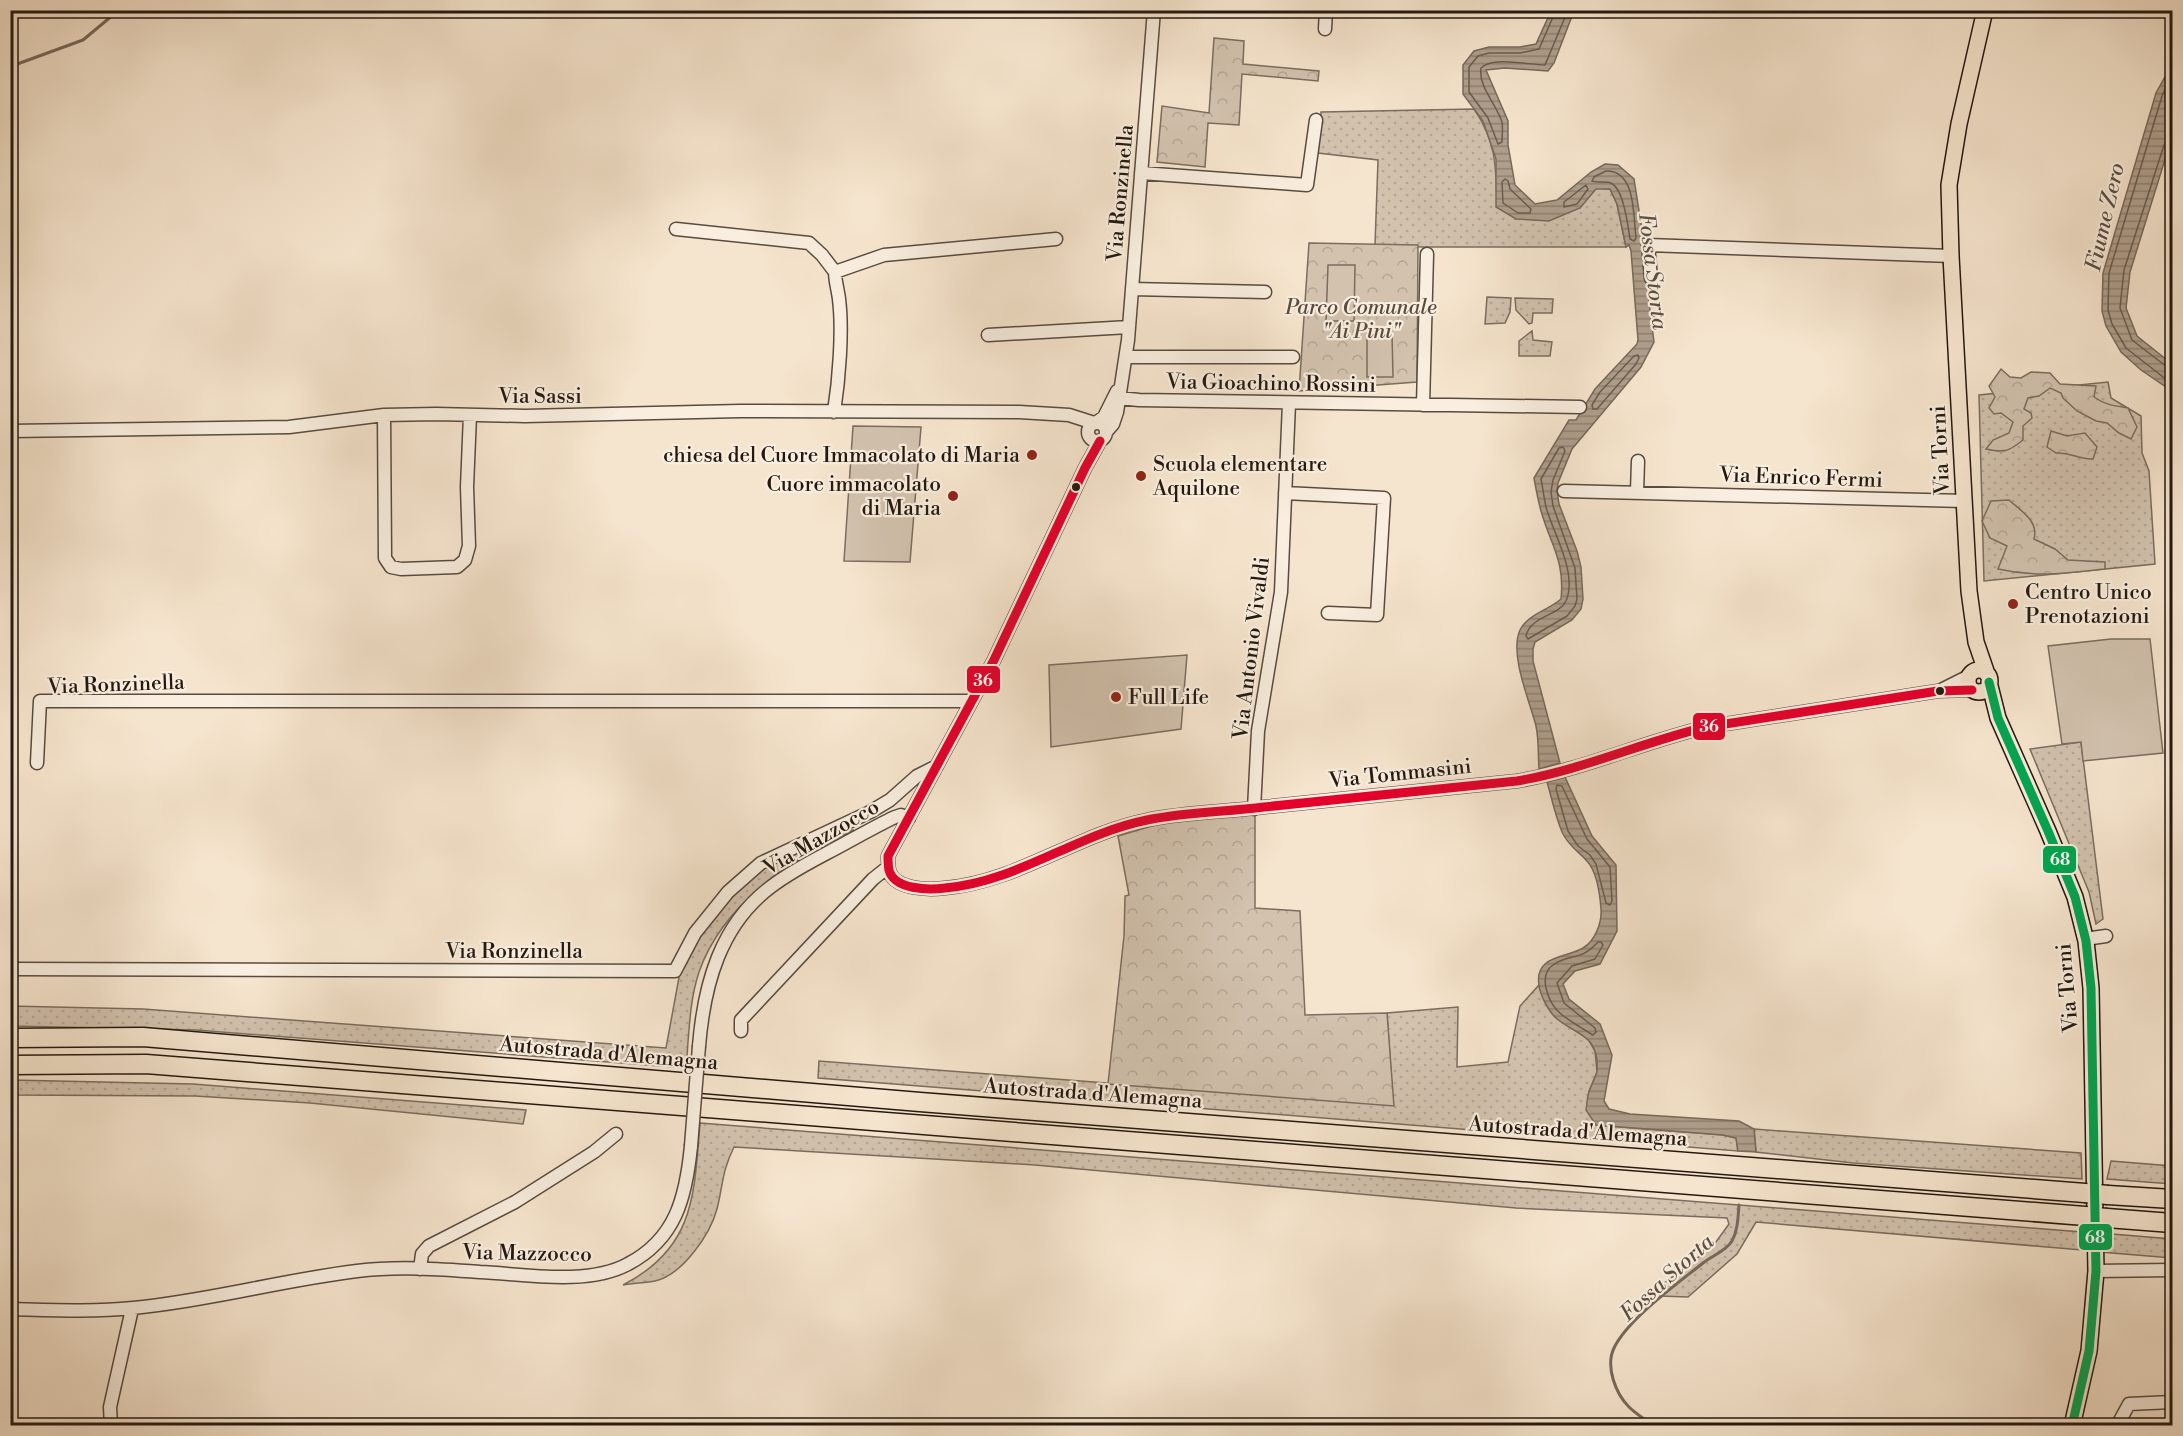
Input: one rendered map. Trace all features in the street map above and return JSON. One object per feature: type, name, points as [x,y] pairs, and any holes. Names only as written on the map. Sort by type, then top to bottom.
[{"type":"highway","name":"Autostrada d'Alemagna","points":[[10,1038],[143,1037],[932,1103],[2172,1199]]},
{"type":"highway","name":"Autostrada d'Alemagna","points":[[10,1065],[146,1064],[2172,1223]]},
{"type":"main road","name":"Via Torni","points":[[1985,10],[1959,124],[1949,185],[1969,591],[1976,642],[1978,681],[1998,718],[2048,831],[2075,897],[2085,939],[2091,988],[2093,1045],[2096,1270],[2091,1341],[2072,1425]]},
{"type":"street","name":"Via Ronzinella","points":[[1096,431],[1116,418],[1126,357],[1154,10]]},
{"type":"street","points":[[1325,29],[1326,10]]},
{"type":"street","points":[[1141,173],[1307,185],[1316,120]]},
{"type":"street","points":[[676,229],[809,243],[822,255],[834,272],[839,301],[839,379],[834,412]]},
{"type":"street","points":[[834,272],[884,255],[1056,239]]},
{"type":"street","points":[[1651,278],[1648,245],[1951,256]]},
{"type":"street","points":[[1423,405],[1427,254]]},
{"type":"street","points":[[1132,289],[1265,292]]},
{"type":"street","points":[[988,335],[1130,327]]},
{"type":"street","points":[[1126,357],[1293,357]]},
{"type":"street","name":"Via Ronzinella","points":[[741,1031],[741,1020],[888,862],[909,818],[994,660],[1085,468],[1096,431],[1112,415],[1108,409],[1122,379]]},
{"type":"street","name":"Via Gioachino Rossini","points":[[1119,398],[1580,407]]},
{"type":"street","name":"Via Antonio Vivaldi","points":[[1254,809],[1258,731],[1281,592],[1289,403]]},
{"type":"street","name":"Via Sassi","points":[[10,431],[289,427],[384,416],[525,416],[740,411],[1019,412],[1069,415],[1096,431]]},
{"type":"street","points":[[384,416],[385,558],[391,567],[401,569],[457,567],[465,560],[469,546],[467,487],[470,415]]},
{"type":"street","points":[[1637,492],[1638,460]]},
{"type":"street","name":"Via Enrico Fermi","points":[[1564,491],[1964,501]]},
{"type":"street","points":[[1285,493],[1384,498],[1377,615],[1328,613]]},
{"type":"street","name":"Via Tommasini","points":[[888,862],[893,878],[903,884],[914,887],[958,886],[992,878],[1109,830],[1146,820],[1183,814],[1254,809],[1506,782],[1550,775],[1670,736],[1706,727],[1938,691],[1978,681]]},
{"type":"street","name":"Via Ronzinella","points":[[38,763],[40,701],[971,701]]},
{"type":"street","name":"Via Ronzinella","points":[[10,969],[675,971],[695,933],[722,900],[761,863],[870,812],[890,800],[917,776],[938,765]]},
{"type":"street","name":"Via Mazzocco","points":[[10,1309],[132,1309],[350,1272],[392,1268],[573,1276],[600,1274],[622,1267],[642,1256],[654,1245],[676,1216],[685,1193],[704,1000],[714,966],[729,934],[752,904],[771,886],[896,817],[901,815],[909,818]]},
{"type":"street","points":[[2085,939],[2106,936]]},
{"type":"street","name":"Via Mazzocco","points":[[420,1269],[422,1254],[429,1246],[515,1202],[594,1152],[616,1134]]},
{"type":"street","points":[[2096,1270],[2172,1270]]},
{"type":"street","points":[[111,1425],[110,1407],[132,1309]]},
{"type":"street","points":[[2117,1425],[2130,1404],[2172,1402]]},
{"type":"green space","points":[[1214,38],[1244,41],[1243,64],[1319,71],[1318,81],[1242,74],[1239,125],[1208,123],[1205,167],[1157,162],[1162,106],[1209,113]]},
{"type":"green space","points":[[1474,109],[1482,121],[1494,156],[1497,207],[1580,208],[1596,188],[1610,189],[1617,204],[1626,247],[1375,245],[1378,160],[1318,153],[1321,112]]},
{"type":"green space","name":"Parco Comunale \"Ai Pini\"","points":[[1309,243],[1418,245],[1417,382],[1299,391]]},
{"type":"green space","points":[[1328,265],[1355,265],[1354,321],[1326,321]]},
{"type":"green space","points":[[1487,297],[1511,298],[1510,312],[1505,323],[1485,324]]},
{"type":"green space","points":[[1515,298],[1553,299],[1552,313],[1533,313],[1532,323],[1529,324],[1516,310]]},
{"type":"green space","points":[[1532,331],[1533,340],[1552,342],[1550,356],[1519,356],[1519,341]]},
{"type":"green space","points":[[1367,333],[1392,333],[1393,377],[1367,377]]},
{"type":"green space","points":[[2001,369],[2010,377],[2021,378],[2031,372],[2050,373],[2060,384],[2096,386],[2094,397],[2114,406],[2128,408],[2137,427],[2131,439],[2107,423],[2096,421],[2077,411],[2063,398],[2061,393],[2050,388],[2039,396],[2028,398],[2024,409],[2031,413],[2032,418],[2023,426],[2023,440],[2006,450],[1986,449],[1993,440],[2009,433],[2013,422],[2001,413],[1994,414],[1989,408],[1995,397],[1989,386]]},
{"type":"green space","points":[[2108,382],[2111,398],[2141,416],[2142,453],[2149,471],[2155,564],[1984,581],[1979,395]]},
{"type":"green space","points":[[853,426],[921,427],[910,562],[844,561]]},
{"type":"green space","points":[[2051,431],[2067,436],[2085,433],[2097,447],[2093,459],[2056,453],[2047,447]]},
{"type":"green space","points":[[2009,500],[2024,512],[2031,522],[2034,527],[2034,539],[2055,549],[2068,560],[2105,562],[2105,569],[2039,574],[1998,569],[2007,546],[1990,538],[1982,521],[1991,501]]},
{"type":"green space","points":[[2111,639],[2150,639],[2163,753],[2083,761],[2081,742],[2062,744],[2048,646]]},
{"type":"green space","name":"Full Life","points":[[1187,655],[1181,729],[1051,747],[1049,665]]},
{"type":"green space","points":[[2081,742],[2103,919],[2096,924],[2089,892],[2030,749]]},
{"type":"green space","points":[[1255,809],[1255,908],[1300,911],[1305,1015],[1387,1013],[1394,1106],[1108,1084],[1124,936],[1125,896],[1129,895],[1118,836],[1162,823]]},
{"type":"green space","points":[[854,830],[807,855],[762,886],[724,925],[710,947],[696,983],[686,1068],[196,1030],[11,1026],[10,1006],[143,1009],[666,1048],[680,972],[705,917],[755,868],[818,833]]},
{"type":"green space","points":[[1539,985],[1547,1006],[1556,1018],[1588,1039],[1595,1051],[1597,1072],[1589,1091],[1596,1125],[1723,1135],[1736,1138],[1738,1151],[818,1078],[819,1061],[1393,1105],[1387,1013],[1458,1007],[1457,1067],[1508,1062],[1520,1006]]},
{"type":"green space","points":[[10,1080],[193,1084],[526,1110],[523,1124],[310,1103],[195,1096],[11,1095]]},
{"type":"green space","points":[[700,1123],[2082,1232],[2082,1250],[1756,1222],[1737,1254],[1688,1297],[1660,1296],[1659,1287],[1713,1246],[1729,1224],[1727,1218],[1516,1208],[1035,1165],[734,1147],[725,1171],[717,1209],[708,1230],[694,1252],[675,1271],[665,1277],[655,1281],[623,1285],[647,1270],[665,1254],[677,1236],[692,1196]]},
{"type":"green space","points":[[1754,1129],[2081,1153],[2082,1179],[1853,1163],[1756,1152]]},
{"type":"green space","points":[[2111,1161],[2172,1166],[2172,1184],[2107,1179]]},
{"type":"green space","points":[[2100,1233],[2172,1239],[2172,1258],[2100,1252]]},
{"type":"water","points":[[1551,11],[1574,11],[1554,63],[1548,71],[1505,68],[1486,70],[1508,121],[1508,145],[1515,185],[1535,204],[1557,200],[1591,172],[1605,164],[1618,165],[1634,179],[1645,249],[1654,342],[1641,367],[1572,449],[1558,483],[1559,504],[1581,567],[1583,599],[1581,609],[1572,620],[1535,642],[1533,649],[1533,661],[1560,763],[1539,769],[1537,731],[1519,665],[1517,640],[1520,630],[1528,620],[1561,599],[1562,585],[1559,563],[1541,511],[1534,478],[1569,420],[1576,420],[1595,389],[1637,344],[1638,340],[1631,251],[1629,245],[1626,247],[1617,204],[1610,189],[1596,189],[1580,208],[1549,221],[1516,219],[1496,207],[1496,159],[1483,121],[1463,94],[1463,65],[1474,51],[1489,47],[1520,47],[1536,44]]},
{"type":"water","points":[[2172,64],[2172,137],[2130,272],[2126,308],[2137,336],[2172,364],[2172,391],[2141,370],[2121,352],[2106,326],[2102,311],[2103,273],[2156,93]]},
{"type":"water","points":[[1565,777],[1592,836],[1616,865],[1617,931],[1600,964],[1575,971],[1563,984],[1569,999],[1600,1024],[1612,1055],[1604,1101],[1609,1109],[1630,1114],[1739,1121],[1754,1129],[1756,1152],[1738,1151],[1736,1138],[1723,1135],[1596,1125],[1586,1110],[1588,1094],[1597,1071],[1594,1049],[1584,1036],[1552,1014],[1539,985],[1539,975],[1547,963],[1583,948],[1591,941],[1599,926],[1601,914],[1596,877],[1587,861],[1565,838],[1547,782]]},
{"type":"waterway","points":[[10,69],[20,63],[83,40],[119,10]]},
{"type":"waterway","points":[[10,89],[12,94],[10,95]]},
{"type":"waterway","name":"Fossa Storta","points":[[1655,1426],[1632,1410],[1616,1388],[1611,1372],[1614,1348],[1630,1325],[1654,1302],[1729,1245],[1737,1228],[1739,1205]]},
{"type":"transit line","name":"36","points":[[1100,441],[994,660],[888,856],[889,870],[898,882],[930,889],[971,884],[1022,868],[1121,827],[1161,817],[1517,781],[1565,770],[1706,727],[1938,691],[1972,690]]},
{"type":"transit line","name":"68","points":[[1989,682],[1998,718],[2075,897],[2086,941],[2091,988],[2096,1271],[2089,1351],[2072,1426]]},
{"type":"place","name":"chiesa del Cuore Immacolato di Maria","points":[[1032,455]]},
{"type":"place","name":"Scuola elementare Aquilone","points":[[1141,476]]},
{"type":"place","name":"Cuore immacolato di Maria","points":[[953,496]]},
{"type":"place","name":"Centro Unico Prenotazioni","points":[[2013,604]]},
{"type":"place","name":"Full Life","points":[[1116,697]]},
{"type":"water label","name":"Fiume Zero","points":[[2104,217]]}]
